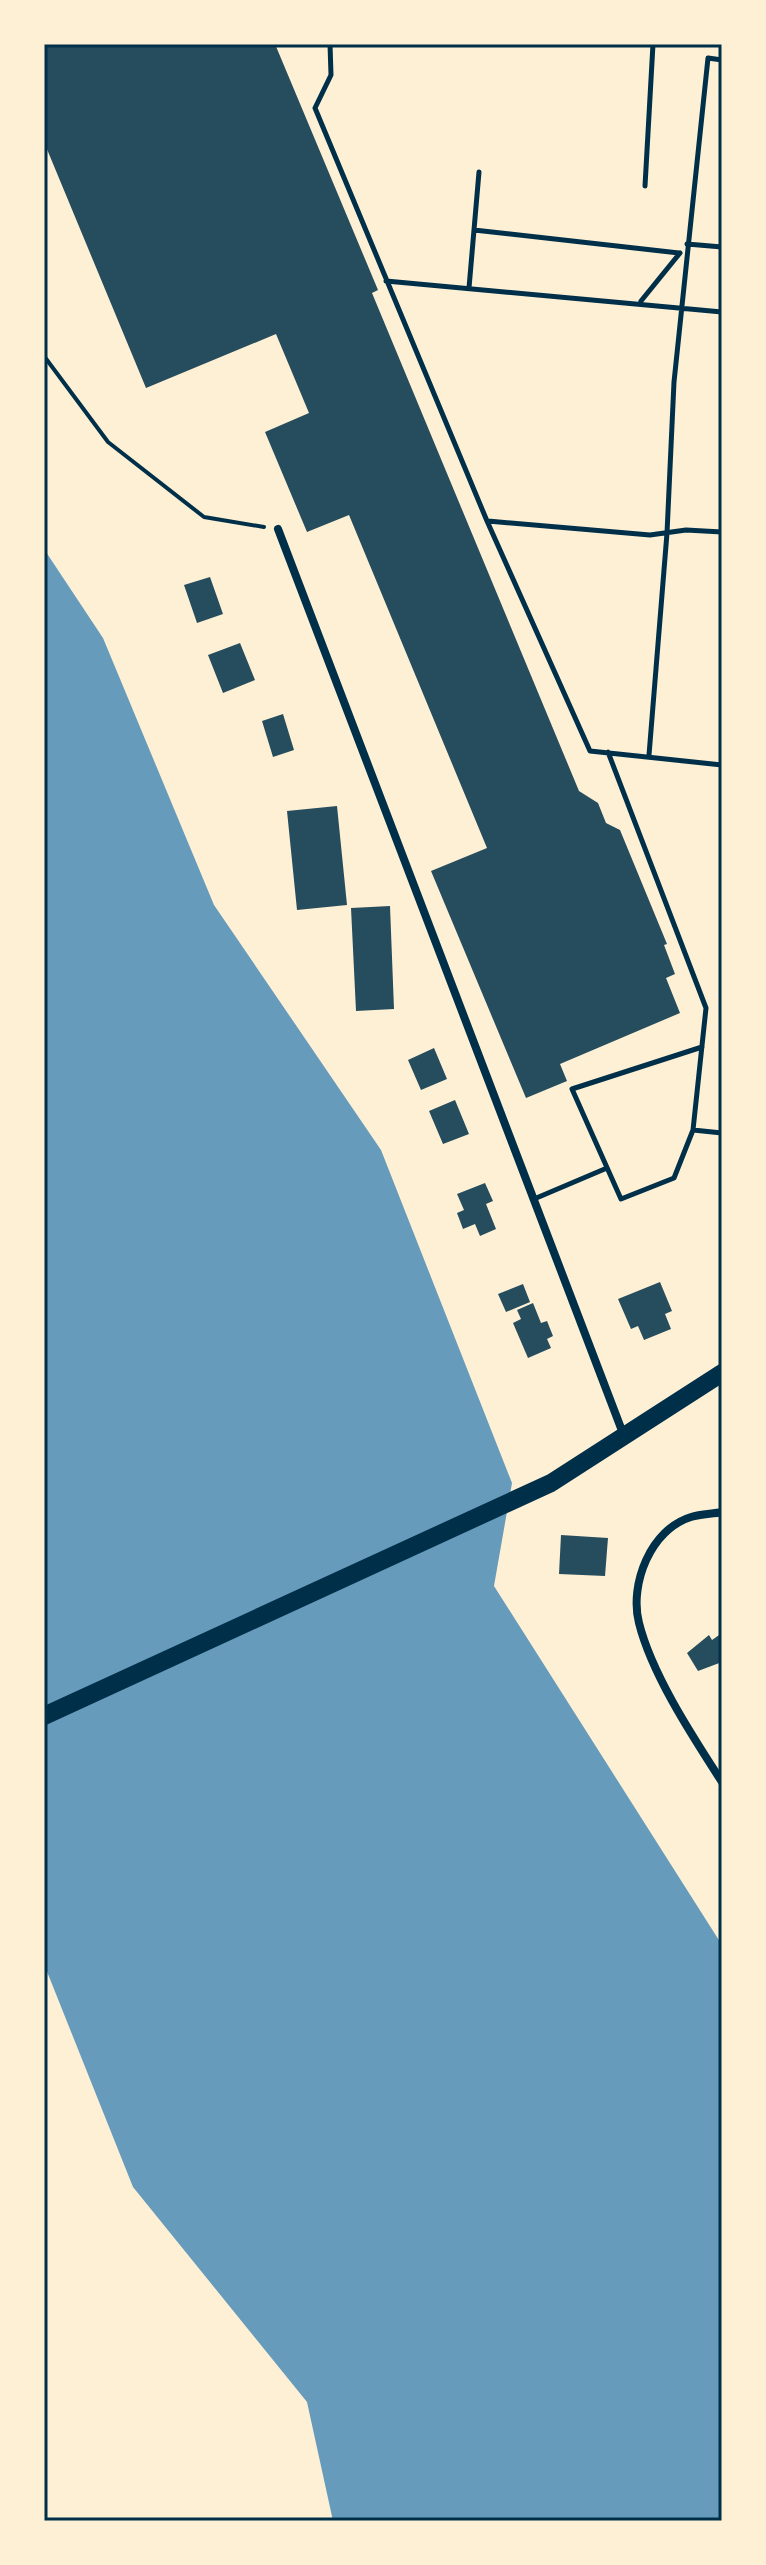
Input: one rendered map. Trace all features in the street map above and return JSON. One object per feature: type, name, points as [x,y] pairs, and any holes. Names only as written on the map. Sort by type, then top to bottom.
[{"type":"main road","points":[[44,1716],[551,1483],[722,1373]]},
{"type":"street","points":[[278,529],[624,1437]]},
{"type":"street","points":[[722,1512],[689,1517],[653,1544],[637,1589],[638,1622],[678,1708],[722,1782]]},
{"type":"lane","points":[[330,44],[331,75],[315,108],[487,521],[590,751],[722,765]]},
{"type":"lane","points":[[645,186],[653,44]]},
{"type":"lane","points":[[649,755],[687,244],[708,58],[722,60]]},
{"type":"lane","points":[[469,288],[479,172]]},
{"type":"lane","points":[[474,230],[679,253]]},
{"type":"lane","points":[[687,244],[722,247]]},
{"type":"lane","points":[[641,302],[687,244]]},
{"type":"lane","points":[[386,281],[641,302],[722,312]]},
{"type":"lane","points":[[487,521],[650,535],[686,530],[722,532]]},
{"type":"lane","points":[[608,752],[706,1008],[702,1047],[693,1130],[674,1178],[621,1199],[572,1089],[702,1047]]},
{"type":"lane","points":[[693,1130],[722,1133]]},
{"type":"lane","points":[[534,1199],[607,1168]]},
{"type":"path","points":[[44,356],[108,442],[204,517],[278,529]]},
{"type":"water","points":[[44,549],[103,638],[214,905],[381,1150],[512,1483],[494,1586],[722,1945],[722,2521],[333,2521],[307,2402],[133,2187],[44,1964]]},
{"type":"building","points":[[44,44],[275,44],[378,290],[372,293],[579,791],[598,803],[606,823],[620,830],[667,944],[664,945],[675,974],[666,978],[680,1013],[560,1064],[567,1081],[526,1098],[431,871],[487,848],[349,515],[307,532],[265,432],[309,413],[276,334],[146,388],[44,142]]},
{"type":"building","points":[[210,577],[223,614],[197,623],[184,585]]},
{"type":"building","points":[[240,643],[255,680],[223,693],[208,655]]},
{"type":"building","points":[[283,714],[294,750],[273,757],[262,721]]},
{"type":"building","points":[[337,806],[347,905],[297,910],[287,811]]},
{"type":"building","points":[[390,906],[394,1009],[356,1011],[351,908]]},
{"type":"building","points":[[434,1048],[447,1079],[421,1090],[408,1060]]},
{"type":"building","points":[[455,1100],[469,1134],[443,1144],[429,1111]]},
{"type":"building","points":[[485,1183],[493,1201],[486,1204],[496,1229],[480,1236],[475,1224],[463,1229],[457,1213],[464,1210],[457,1194]]},
{"type":"building","points":[[660,1282],[672,1311],[665,1314],[671,1329],[644,1340],[638,1326],[631,1329],[618,1299]]},
{"type":"building","points":[[523,1284],[530,1302],[506,1312],[498,1294]]},
{"type":"building","points":[[533,1303],[541,1323],[547,1321],[553,1336],[547,1339],[551,1348],[528,1358],[513,1323],[521,1319],[517,1310]]},
{"type":"building","points":[[561,1535],[608,1538],[605,1576],[559,1574]]},
{"type":"building","points":[[722,1633],[722,1662],[698,1671],[687,1653],[709,1635],[712,1640]]}]
